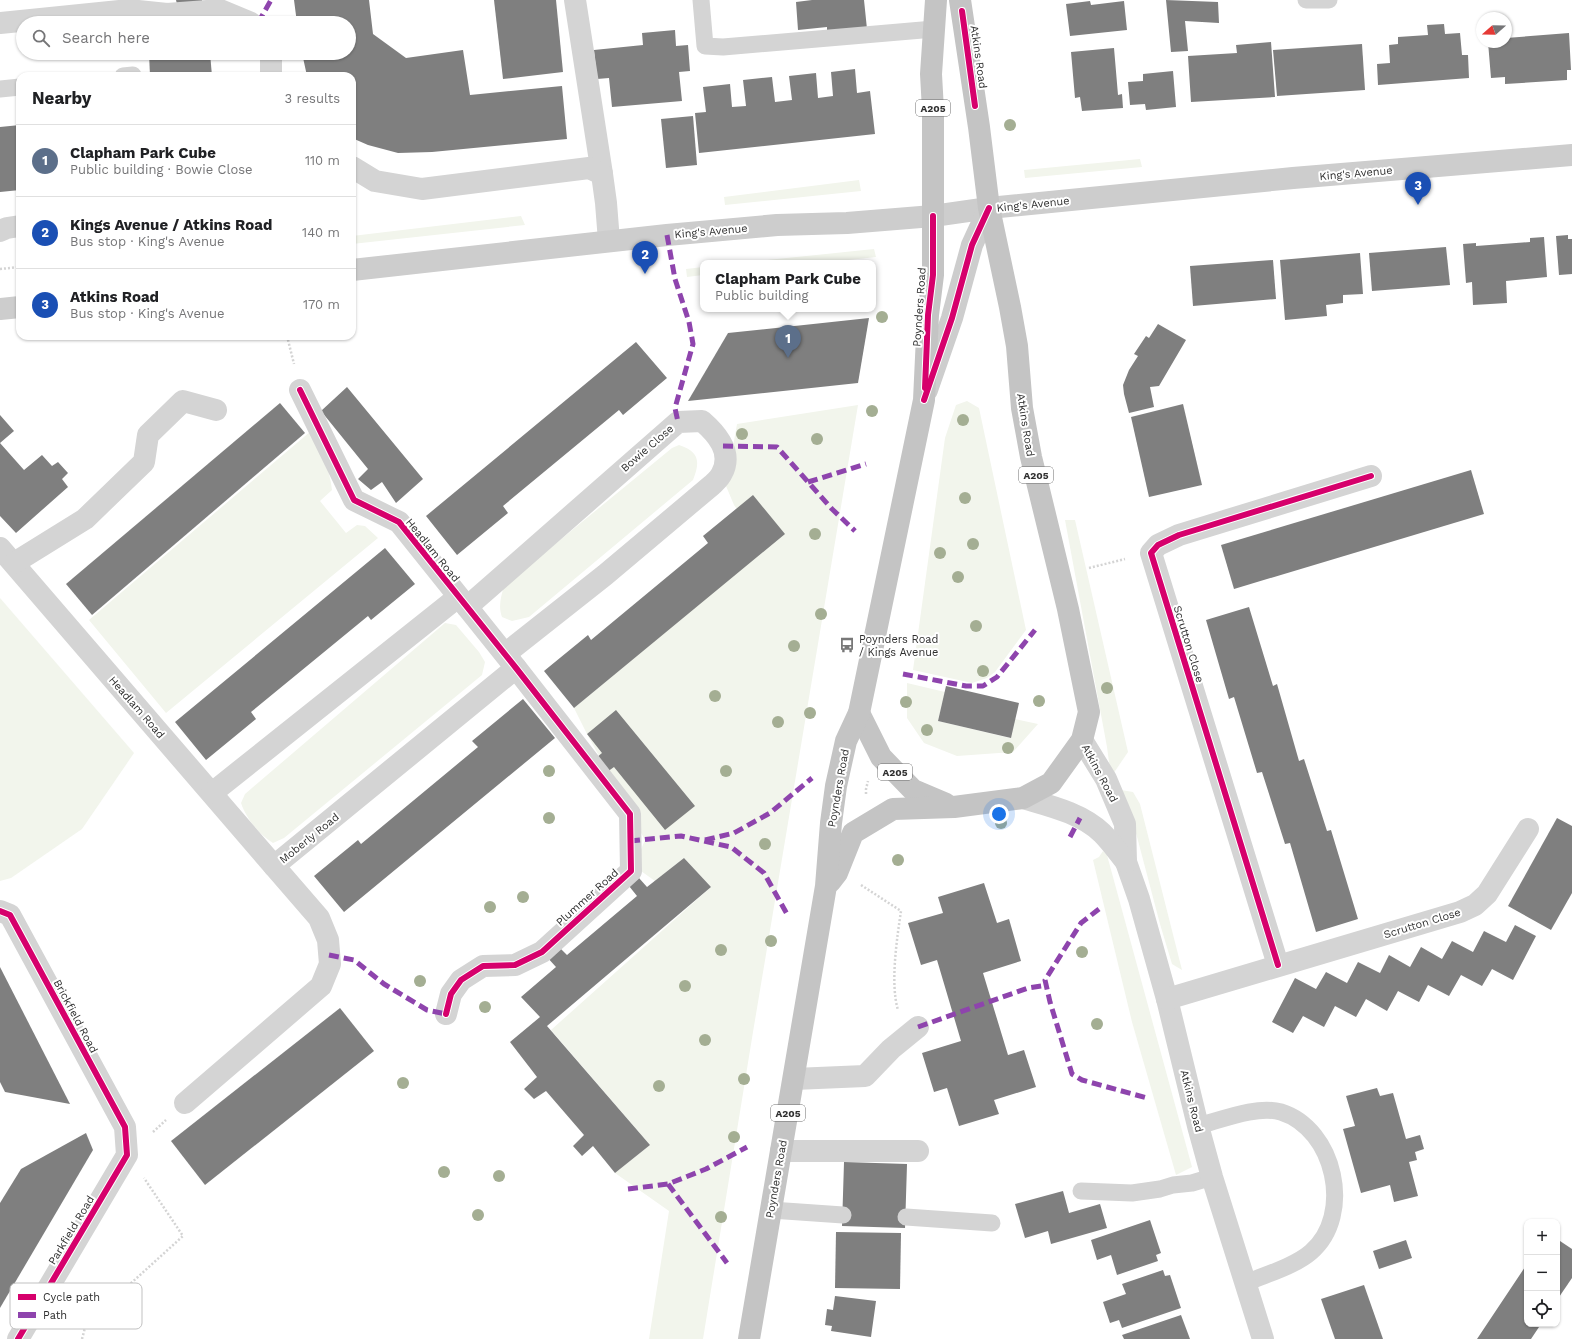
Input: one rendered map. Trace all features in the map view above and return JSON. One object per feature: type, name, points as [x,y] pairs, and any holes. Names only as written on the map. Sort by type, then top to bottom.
[{"type":"highway","name":"A205","points":[[933,216],[933,110],[931,74],[936,0]]},
{"type":"highway","name":"Atkins Road","points":[[960,0],[979,127],[989,208],[1016,338],[1022,408],[1031,457],[1068,609],[1089,712],[1082,740]]},
{"type":"highway","name":"Poynders Road","points":[[749,1339],[794,1079],[832,880],[830,823],[836,786],[846,741],[860,713],[924,400],[928,315],[933,275],[933,216]]},
{"type":"highway","name":"A205","points":[[860,713],[881,757],[913,790],[954,807]]},
{"type":"highway","name":"A205","points":[[832,880],[853,833],[893,809],[954,807],[1023,798],[1051,783],[1082,740]]},
{"type":"main road","name":"King's Avenue","points":[[356,270],[777,225],[847,223],[933,216],[989,208],[1293,178],[1572,155]]},
{"type":"main road","name":"A205","points":[[924,400],[952,318],[972,245],[989,208]]},
{"type":"main road","points":[[0,309],[16,307]]},
{"type":"street","points":[[575,0],[602,174],[609,242]]},
{"type":"street","points":[[69,16],[129,10],[142,6],[167,14],[220,10],[234,16]]},
{"type":"street","points":[[0,23],[16,21]]},
{"type":"street","points":[[356,169],[375,181],[422,189],[589,168],[602,174]]},
{"type":"street","points":[[0,231],[16,227]]},
{"type":"street","name":"Headlam Road","points":[[300,390],[354,500],[399,522],[510,661]]},
{"type":"street","points":[[7,555],[85,519],[144,462],[148,435],[183,401],[216,410]]},
{"type":"street","name":"Bowie Close","points":[[212,794],[462,602],[678,422],[702,421],[716,433],[723,446],[726,462],[722,474],[712,486],[605,575],[510,661]]},
{"type":"street","points":[[1151,553],[1158,545],[1179,535],[1371,476]]},
{"type":"street","name":"Scrutton Close","points":[[1151,553],[1278,965]]},
{"type":"street","name":"Headlam Road","points":[[7,555],[274,866]]},
{"type":"street","name":"Moberly Road","points":[[185,1103],[321,986],[330,964],[328,940],[319,918],[274,866],[510,661]]},
{"type":"street","name":"Plummer Road","points":[[446,1014],[451,994],[461,980],[483,966],[515,965],[542,952],[631,871],[630,814],[510,661]]},
{"type":"street","name":"Atkins Road","points":[[1082,740],[1106,779],[1125,824],[1126,862],[1139,900],[1167,999],[1212,1177],[1263,1339]]},
{"type":"street","name":"Atkins Road","points":[[1023,798],[1068,812],[1080,818],[1101,832],[1126,862]]},
{"type":"street","name":"Scrutton Close","points":[[1167,999],[1460,912],[1475,906],[1487,894],[1528,829]]},
{"type":"street","name":"Brickfield Road","points":[[5,913],[125,1126],[127,1155]]},
{"type":"street","points":[[794,1079],[865,1076],[891,1049],[912,1032]]},
{"type":"street","points":[[781,1151],[918,1151]]},
{"type":"street","name":"Parkfield Road","points":[[51,1283],[127,1155]]},
{"type":"street","name":"Parkfield Road","points":[[18,1339],[24,1329]]},
{"type":"lane","points":[[701,0],[705,46],[723,47],[934,29]]},
{"type":"lane","points":[[1306,0],[1329,0]]},
{"type":"lane","points":[[0,89],[16,87]]},
{"type":"lane","points":[[1198,1126],[1262,1110],[1279,1111],[1294,1117],[1307,1128],[1319,1142],[1330,1167],[1334,1181],[1335,1201],[1332,1220],[1323,1238],[1311,1253],[1294,1263],[1245,1283]]},
{"type":"lane","points":[[1081,1191],[1132,1192],[1173,1185],[1192,1184],[1212,1177]]},
{"type":"lane","points":[[771,1210],[843,1215]]},
{"type":"lane","points":[[906,1217],[992,1223]]},
{"type":"path","points":[[0,269],[16,267]]},
{"type":"path","points":[[1089,568],[1151,553]]},
{"type":"path","points":[[832,880],[862,886],[901,911],[896,943],[894,1000],[912,1032]]},
{"type":"path","points":[[131,1283],[183,1236],[127,1155],[185,1103]]},
{"type":"path","points":[[82,1339],[85,1329]]},
{"type":"shaded area","points":[[1140,159],[1142,167],[1025,178],[1024,170]]},
{"type":"shaded area","points":[[859,180],[861,191],[725,205],[724,197]]},
{"type":"shaded area","points":[[521,216],[525,225],[356,244],[356,236]]},
{"type":"shaded area","points":[[874,249],[876,257],[848,260],[768,260]]},
{"type":"shaded area","points":[[700,267],[700,275],[687,277],[686,269]]},
{"type":"shaded area","points":[[967,401],[979,408],[1026,630],[995,672],[987,678],[972,683],[913,670],[945,438],[956,405]]},
{"type":"shaded area","points":[[858,405],[703,1339],[649,1339],[669,1211],[615,1173],[650,1145],[551,1030],[711,887],[684,858],[655,881],[634,866],[645,840],[574,708],[765,549],[734,505],[726,486],[737,424]]},
{"type":"shaded area","points":[[311,431],[324,460],[332,490],[320,501],[346,533],[357,525],[365,526],[378,538],[166,713],[89,620]]},
{"type":"shaded area","points":[[679,445],[695,454],[697,468],[693,480],[529,617],[512,621],[502,617],[500,605],[504,586],[672,448]]},
{"type":"shaded area","points":[[1065,520],[1075,520],[1128,752],[1111,777],[1107,747]]},
{"type":"shaded area","points":[[0,598],[134,753],[82,829],[11,878],[0,881]]},
{"type":"shaded area","points":[[445,623],[456,625],[479,652],[485,662],[482,675],[284,838],[273,843],[268,840],[254,826],[243,809],[241,803],[245,794]]},
{"type":"shaded area","points":[[907,683],[945,692],[938,721],[1010,738],[1015,719],[1038,724],[1013,752],[957,756],[924,743],[907,718]]},
{"type":"shaded area","points":[[1121,790],[1133,792],[1140,804],[1182,970],[1172,964],[1131,814]]},
{"type":"shaded area","points":[[1103,851],[1107,855],[1192,1167],[1176,1175],[1132,1022],[1093,860],[1099,857]]},
{"type":"building","points":[[176,0],[202,0],[202,1],[177,4]]},
{"type":"building","points":[[294,0],[369,0],[373,34],[406,58],[463,50],[470,95],[562,86],[567,139],[432,152],[398,153],[368,145],[356,140],[356,72],[306,72],[304,60],[356,60],[356,16],[296,16]]},
{"type":"building","points":[[494,0],[556,0],[563,72],[503,79]]},
{"type":"building","points":[[812,0],[864,0],[867,29],[827,34],[827,27],[798,30],[796,2]]},
{"type":"building","points":[[1166,0],[1218,2],[1219,23],[1185,21],[1188,51],[1171,52]]},
{"type":"building","points":[[1090,1],[1091,5],[1124,1],[1127,30],[1070,36],[1066,4]]},
{"type":"building","points":[[1444,24],[1445,34],[1460,33],[1462,55],[1468,55],[1469,78],[1378,85],[1377,64],[1390,63],[1389,45],[1398,44],[1398,37],[1428,35],[1427,25]]},
{"type":"building","points":[[675,30],[676,46],[688,45],[690,71],[679,72],[682,101],[612,107],[609,78],[597,79],[594,50],[643,45],[642,33]]},
{"type":"building","points":[[1569,33],[1571,70],[1567,70],[1567,80],[1505,84],[1505,77],[1491,78],[1488,48],[1512,48],[1512,38]]},
{"type":"building","points":[[1271,42],[1275,97],[1191,102],[1188,56],[1237,53],[1236,45]]},
{"type":"building","points":[[1362,44],[1365,90],[1277,96],[1273,50]]},
{"type":"building","points":[[1114,48],[1118,95],[1122,94],[1123,108],[1082,111],[1080,97],[1075,98],[1071,52]]},
{"type":"building","points":[[149,60],[211,60],[212,72],[150,72]]},
{"type":"building","points":[[855,69],[857,93],[870,91],[875,134],[699,153],[695,113],[706,112],[703,87],[730,84],[732,107],[746,106],[743,80],[772,77],[775,102],[792,100],[789,76],[816,73],[818,98],[833,96],[831,72]]},
{"type":"building","points":[[1173,71],[1176,107],[1146,110],[1145,104],[1130,105],[1128,82],[1143,81],[1143,74]]},
{"type":"building","points":[[693,116],[697,165],[666,168],[661,119]]},
{"type":"building","points":[[16,125],[16,190],[0,192],[0,127]]},
{"type":"building","points":[[1568,235],[1568,239],[1572,239],[1572,274],[1559,275],[1556,236]]},
{"type":"building","points":[[1544,237],[1547,277],[1506,281],[1507,303],[1473,305],[1472,282],[1466,283],[1463,244],[1476,243],[1476,246],[1530,242],[1530,238]]},
{"type":"building","points":[[1446,247],[1450,285],[1372,291],[1369,253]]},
{"type":"building","points":[[1360,253],[1363,294],[1343,295],[1343,303],[1326,305],[1327,316],[1285,320],[1280,260]]},
{"type":"building","points":[[1273,260],[1276,299],[1193,306],[1190,266]]},
{"type":"building","points":[[869,318],[858,383],[688,401],[728,333]]},
{"type":"building","points":[[1158,324],[1186,340],[1159,386],[1150,387],[1154,407],[1129,413],[1123,385],[1129,370],[1138,356],[1134,354],[1146,336],[1149,338]]},
{"type":"building","points":[[636,342],[667,378],[623,415],[619,410],[503,506],[508,513],[457,555],[426,516]]},
{"type":"building","points":[[347,387],[423,479],[396,503],[382,482],[371,490],[358,479],[368,469],[321,411]]},
{"type":"building","points":[[280,403],[305,433],[92,615],[66,584]]},
{"type":"building","points":[[1183,404],[1202,485],[1149,497],[1131,417]]},
{"type":"building","points":[[0,415],[14,431],[0,443]]},
{"type":"building","points":[[0,443],[24,470],[42,455],[52,466],[58,462],[68,473],[62,479],[68,487],[16,533],[0,516]]},
{"type":"building","points":[[1471,470],[1484,514],[1234,589],[1221,545]]},
{"type":"building","points":[[753,495],[785,534],[574,708],[544,671],[588,635],[591,640],[708,543],[703,536]]},
{"type":"building","points":[[385,548],[415,584],[371,620],[368,616],[251,712],[256,719],[206,760],[175,722]]},
{"type":"building","points":[[1249,607],[1273,686],[1277,684],[1299,761],[1304,759],[1327,831],[1331,830],[1358,919],[1316,932],[1290,843],[1285,844],[1262,772],[1257,773],[1234,697],[1229,699],[1206,620]]},
{"type":"building","points":[[946,686],[1019,703],[1011,738],[938,721]]},
{"type":"building","points":[[523,699],[555,738],[344,912],[314,876],[358,840],[361,844],[478,747],[472,741]]},
{"type":"building","points":[[616,710],[695,806],[665,830],[614,767],[607,772],[596,758],[602,753],[587,734]]},
{"type":"building","points":[[1557,818],[1572,826],[1572,893],[1551,930],[1508,906]]},
{"type":"building","points":[[684,858],[711,887],[547,1026],[650,1145],[615,1173],[593,1146],[582,1156],[573,1146],[584,1135],[546,1091],[534,1099],[524,1089],[537,1077],[510,1042],[540,1017],[521,997],[556,967],[546,956],[558,946],[567,955],[637,896],[629,886],[639,878],[647,887]]},
{"type":"building","points":[[984,883],[997,923],[1009,919],[1021,961],[983,973],[1008,1055],[1024,1050],[1036,1087],[994,1100],[999,1114],[959,1126],[947,1088],[934,1092],[922,1053],[961,1041],[937,960],[921,965],[908,923],[943,913],[938,897]]},
{"type":"building","points":[[1515,925],[1536,936],[1513,980],[1492,969],[1482,986],[1461,975],[1449,996],[1428,985],[1419,1002],[1398,991],[1387,1011],[1366,999],[1356,1017],[1335,1006],[1324,1027],[1303,1016],[1293,1033],[1272,1022],[1295,978],[1316,989],[1326,972],[1347,983],[1358,962],[1380,973],[1389,955],[1410,967],[1421,947],[1442,959],[1452,941],[1473,952],[1484,931],[1506,942]]},
{"type":"building","points":[[0,967],[70,1104],[5,1092],[0,1082]]},
{"type":"building","points":[[340,1008],[374,1051],[205,1185],[171,1141]]},
{"type":"building","points":[[1377,1088],[1380,1096],[1393,1093],[1406,1139],[1420,1135],[1424,1149],[1415,1152],[1417,1160],[1409,1162],[1418,1196],[1394,1202],[1390,1185],[1361,1193],[1343,1129],[1355,1126],[1346,1096]]},
{"type":"building","points":[[86,1133],[93,1150],[15,1283],[10,1283],[10,1291],[0,1308],[0,1203],[21,1169]]},
{"type":"building","points":[[844,1162],[907,1164],[905,1228],[842,1226]]},
{"type":"building","points":[[1063,1191],[1069,1213],[1100,1204],[1107,1228],[1051,1244],[1048,1231],[1025,1238],[1015,1204]]},
{"type":"building","points":[[1150,1220],[1161,1253],[1156,1255],[1158,1261],[1117,1275],[1111,1255],[1097,1260],[1091,1240]]},
{"type":"building","points":[[836,1232],[901,1233],[900,1289],[835,1288]]},
{"type":"building","points":[[1406,1240],[1412,1258],[1379,1269],[1373,1251]]},
{"type":"building","points":[[1560,1241],[1572,1249],[1572,1278],[1560,1296]]},
{"type":"building","points":[[1524,1268],[1524,1327],[1539,1327],[1531,1339],[1477,1339]]},
{"type":"building","points":[[1163,1270],[1165,1276],[1170,1275],[1181,1308],[1122,1328],[1119,1320],[1110,1323],[1103,1302],[1126,1294],[1122,1284]]},
{"type":"building","points":[[1364,1285],[1383,1339],[1335,1339],[1321,1299]]},
{"type":"building","points":[[835,1296],[876,1301],[871,1337],[831,1331],[832,1326],[825,1325],[827,1309],[833,1310]]},
{"type":"building","points":[[1181,1315],[1190,1339],[1124,1339],[1122,1335]]},
{"type":"marked path","points":[[262,16],[271,0]]},
{"type":"marked path","points":[[667,235],[675,279],[689,322],[693,344],[675,408],[678,422]]},
{"type":"marked path","points":[[723,446],[777,447],[832,509],[855,531]]},
{"type":"marked path","points":[[808,482],[866,464]]},
{"type":"marked path","points":[[903,674],[966,686],[983,686],[997,677],[1035,630]]},
{"type":"marked path","points":[[705,840],[734,833],[770,813],[812,778]]},
{"type":"marked path","points":[[1070,837],[1080,818]]},
{"type":"marked path","points":[[630,841],[681,836],[731,847],[764,873],[787,914]]},
{"type":"marked path","points":[[1099,909],[1081,923],[1045,980],[1050,1002],[1072,1074],[1082,1080],[1147,1098]]},
{"type":"marked path","points":[[329,955],[354,960],[384,984],[427,1010],[446,1014]]},
{"type":"marked path","points":[[918,1027],[1028,988],[1047,985]]},
{"type":"marked path","points":[[628,1189],[668,1184],[706,1169],[747,1147]]},
{"type":"marked path","points":[[668,1184],[727,1263]]},
{"type":"cycle path","points":[[962,11],[975,106]]},
{"type":"cycle path","points":[[924,400],[952,318],[972,245],[989,208]]},
{"type":"cycle path","points":[[925,388],[928,315],[933,275],[933,216]]},
{"type":"cycle path","points":[[300,390],[354,500],[399,522],[630,814],[631,871],[542,952],[515,965],[483,966],[461,980],[451,994],[446,1014]]},
{"type":"cycle path","points":[[1278,965],[1151,553],[1158,545],[1179,535],[1371,476]]},
{"type":"cycle path","points":[[0,911],[10,915],[125,1127],[127,1155],[51,1283]]},
{"type":"cycle path","points":[[18,1339],[24,1329]]},
{"type":"place","name":"Atkins Road","points":[[1418,205]]},
{"type":"place","name":"Kings Avenue / Atkins Road","points":[[645,274]]},
{"type":"place","name":"Clapham Park Cube","points":[[788,358]]},
{"type":"place","name":"Poynders Road / Kings Avenue","points":[[847,645]]}]
